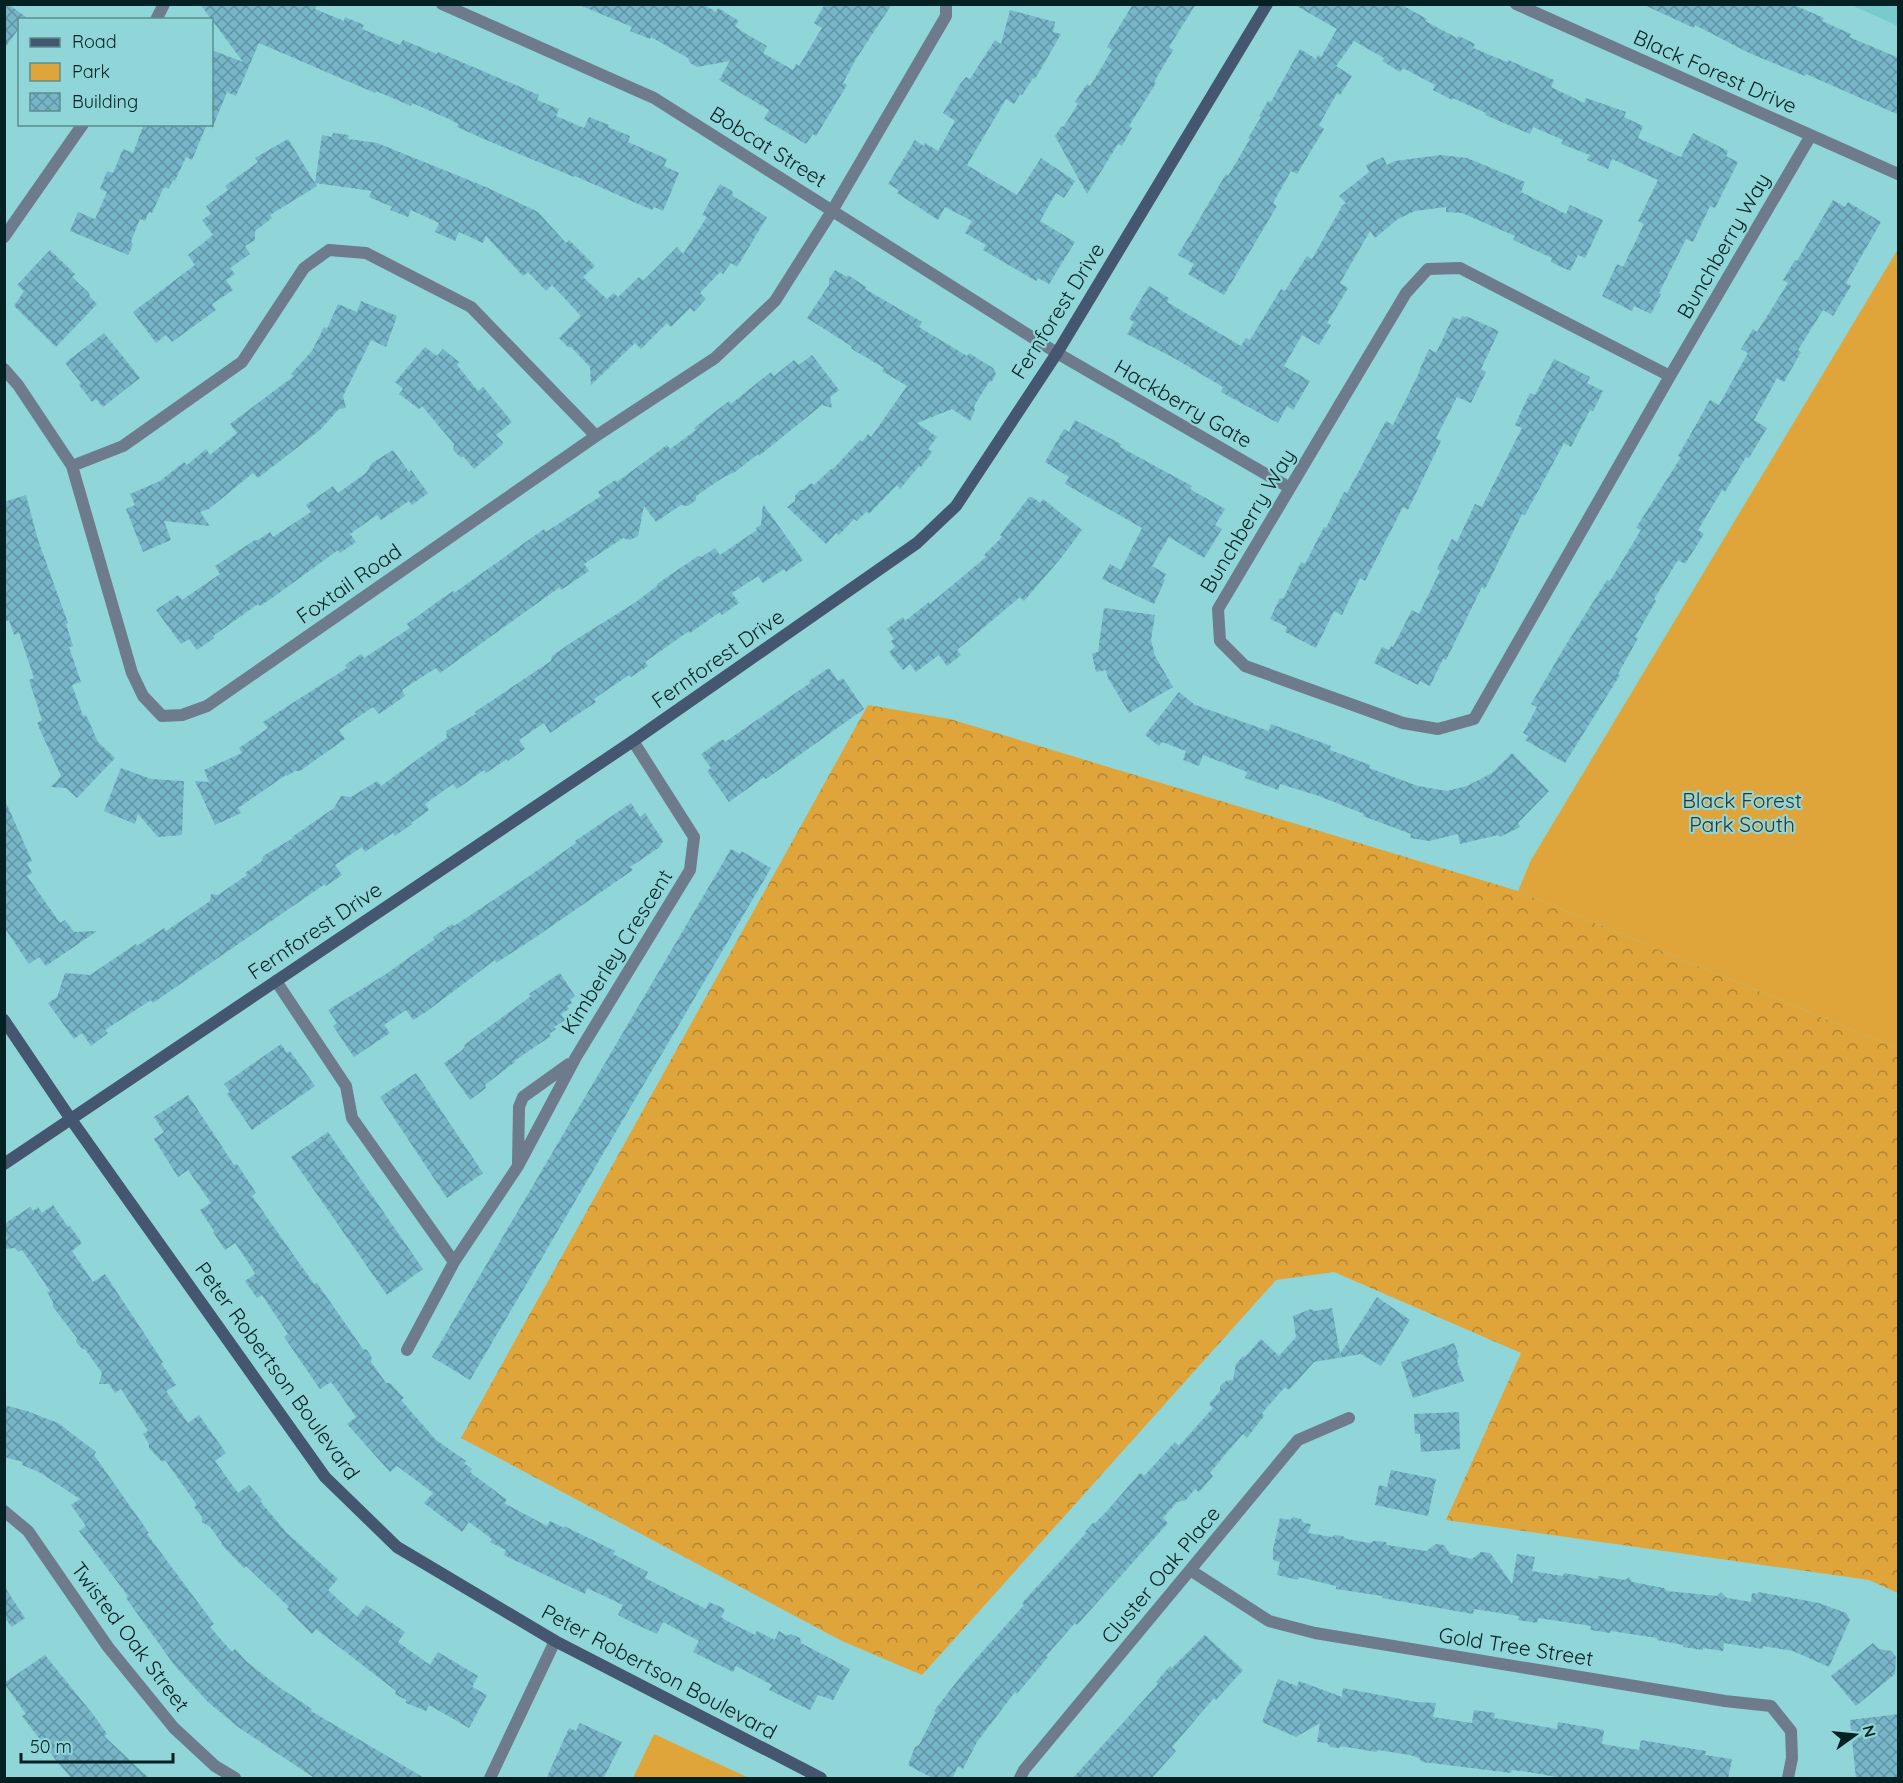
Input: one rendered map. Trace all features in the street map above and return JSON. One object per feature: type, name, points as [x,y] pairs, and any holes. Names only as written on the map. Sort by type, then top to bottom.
[{"type":"street","points":[[157,18],[164,4]]},
{"type":"street","name":"Bobcat Street","points":[[442,4],[654,98],[1057,353]]},
{"type":"street","name":"Foxtail Road","points":[[4,369],[18,385],[72,466],[132,673],[144,696],[162,716],[182,715],[207,706],[596,436],[715,358],[775,301],[832,211],[946,16],[946,4]]},
{"type":"street","name":"Fernforest Drive","points":[[4,1164],[633,741],[917,543],[956,506],[1057,353],[1267,4]]},
{"type":"street","name":"Black Forest Drive","points":[[1516,4],[1810,137],[1899,174]]},
{"type":"street","points":[[4,237],[82,126]]},
{"type":"street","name":"Bunchberry Way","points":[[1670,376],[1460,268],[1428,269],[1406,293],[1218,609],[1221,641],[1245,666],[1403,723],[1438,729],[1474,719],[1810,137]]},
{"type":"street","points":[[72,466],[123,446],[242,362],[304,268],[329,250],[366,253],[471,307],[596,436]]},
{"type":"street","name":"Hackberry Gate","points":[[1057,353],[1290,488]]},
{"type":"street","name":"Kimberley Crescent","points":[[407,1350],[454,1262],[518,1166],[576,1057],[690,870],[694,837],[633,741]]},
{"type":"street","points":[[276,981],[346,1086],[352,1118],[454,1262]]},
{"type":"street","name":"Peter Robertson Boulevard","points":[[4,1020],[70,1118],[325,1477],[397,1547],[555,1641],[821,1779]]},
{"type":"street","name":"Kimberley Crescent","points":[[518,1166],[519,1107],[524,1097],[566,1068],[576,1057]]},
{"type":"street","name":"Cluster Oak Place","points":[[1020,1779],[1024,1770],[1298,1440],[1349,1418]]},
{"type":"street","name":"Twisted Oak Street","points":[[4,1510],[28,1531],[108,1647],[174,1728],[215,1766],[235,1779]]},
{"type":"street","name":"Gold Tree Street","points":[[1190,1570],[1269,1621],[1315,1633],[1713,1699],[1772,1706],[1791,1731],[1792,1758],[1788,1779]]},
{"type":"street","points":[[490,1779],[555,1641]]},
{"type":"shaded area","points":[[1851,5],[1898,5],[1898,26]]},
{"type":"green space","name":"Black Forest Park South","points":[[1898,249],[1898,1049],[1518,891],[1531,860]]},
{"type":"green space","points":[[868,705],[950,719],[1518,891],[1898,1049],[1898,1593],[1869,1580],[1446,1520],[1521,1353],[1334,1272],[1276,1280],[922,1675],[842,1641],[461,1438]]},
{"type":"green space","points":[[654,1734],[749,1778],[633,1778]]},
{"type":"building","points":[[4,4],[8,4],[26,17],[18,18],[18,30],[4,49]]},
{"type":"building","points":[[200,4],[317,4],[315,9],[344,21],[345,17],[364,25],[362,29],[400,45],[403,40],[437,54],[438,52],[539,95],[537,100],[559,109],[556,116],[584,128],[589,117],[609,125],[608,127],[630,136],[628,142],[667,159],[664,166],[679,173],[663,211],[654,207],[652,210],[457,127],[458,124],[451,120],[412,103],[411,106],[376,91],[375,93],[259,43],[236,96],[227,92],[212,129],[213,50],[243,62],[213,22],[213,18],[210,18]]},
{"type":"building","points":[[577,4],[703,4],[716,12],[718,8],[739,21],[735,26],[767,46],[763,53],[793,70],[796,64],[799,66],[822,28],[814,23],[825,4],[892,4],[856,59],[843,83],[847,85],[816,136],[813,134],[806,144],[764,119],[769,110],[719,80],[730,61],[697,67],[690,63],[688,58],[651,37],[650,39],[630,31],[632,27]]},
{"type":"building","points":[[1133,4],[1196,4],[1169,47],[1173,50],[1154,82],[1156,83],[1129,126],[1132,128],[1122,146],[1118,144],[1087,194],[1055,136],[1078,104],[1075,102],[1087,84],[1090,86],[1112,50],[1107,47]]},
{"type":"building","points":[[1293,4],[1400,4],[1427,19],[1425,21],[1457,38],[1459,36],[1475,44],[1473,48],[1554,80],[1551,87],[1584,103],[1586,98],[1626,112],[1624,117],[1643,126],[1638,138],[1681,157],[1693,133],[1728,151],[1726,156],[1738,162],[1715,208],[1710,206],[1693,242],[1686,239],[1651,314],[1634,306],[1632,311],[1602,296],[1617,264],[1623,267],[1644,224],[1638,221],[1658,180],[1612,159],[1608,169],[1587,160],[1590,155],[1561,144],[1563,140],[1533,127],[1530,134],[1485,115],[1486,113],[1453,98],[1452,100],[1433,90],[1435,85],[1403,68],[1400,72],[1382,61],[1384,58],[1354,41],[1336,66],[1352,76],[1340,95],[1337,93],[1319,125],[1324,129],[1297,174],[1291,171],[1273,203],[1277,206],[1224,295],[1188,274],[1194,264],[1178,255],[1226,174],[1228,176],[1250,139],[1248,138],[1268,101],[1271,102],[1300,49],[1316,59],[1318,55],[1321,57],[1337,29]]},
{"type":"building","points":[[1642,4],[1792,4],[1824,18],[1822,21],[1851,34],[1849,37],[1899,58],[1899,115],[1806,74],[1805,76],[1749,53],[1695,25],[1694,28]]},
{"type":"building","points":[[1010,10],[1055,22],[1053,32],[1061,34],[1035,79],[1033,78],[1022,95],[1020,94],[1014,104],[1006,99],[967,165],[1017,195],[1041,158],[1075,181],[1064,198],[1056,193],[1040,221],[1075,242],[1049,284],[1038,278],[1036,281],[983,250],[986,245],[965,233],[972,221],[945,207],[938,220],[897,193],[899,190],[888,184],[915,140],[938,151],[955,121],[943,113],[960,84],[966,77],[970,79],[995,40],[1001,44]]},
{"type":"building","points":[[143,126],[206,126],[192,160],[186,157],[175,181],[173,180],[169,189],[164,187],[152,213],[149,212],[145,221],[140,219],[128,255],[70,231],[78,212],[95,219],[107,192],[100,189],[107,171],[113,173],[123,149],[133,153]]},
{"type":"building","points":[[333,133],[349,135],[348,139],[377,143],[486,187],[538,212],[566,243],[569,240],[595,266],[583,277],[607,299],[614,293],[618,297],[639,277],[643,281],[677,247],[683,254],[707,217],[702,215],[720,184],[732,191],[733,196],[767,217],[737,267],[731,263],[723,274],[720,272],[700,293],[706,299],[694,312],[690,308],[671,327],[667,323],[641,349],[635,343],[591,385],[590,367],[559,338],[581,316],[552,285],[546,291],[528,272],[523,276],[486,236],[483,243],[459,232],[455,241],[435,232],[439,223],[411,210],[408,217],[390,210],[392,207],[369,197],[372,191],[315,183],[322,135],[332,137]]},
{"type":"building","points":[[288,139],[317,186],[270,215],[272,218],[255,231],[255,240],[245,246],[250,254],[230,268],[235,274],[226,280],[233,290],[212,304],[216,310],[172,342],[166,335],[156,343],[133,312],[195,265],[188,255],[213,235],[202,220],[211,214],[206,206],[228,190],[225,186],[258,162],[255,158]]},
{"type":"building","points":[[1441,155],[1467,158],[1525,182],[1521,192],[1566,214],[1570,205],[1603,220],[1585,258],[1578,255],[1570,271],[1551,262],[1552,258],[1513,240],[1515,236],[1462,213],[1446,212],[1446,207],[1415,211],[1398,219],[1375,238],[1370,231],[1340,283],[1348,288],[1327,323],[1331,325],[1319,345],[1302,335],[1284,366],[1310,381],[1293,410],[1287,406],[1278,423],[1221,392],[1223,387],[1127,334],[1134,322],[1129,319],[1149,286],[1169,298],[1167,302],[1241,346],[1246,338],[1250,340],[1281,289],[1285,291],[1307,256],[1312,259],[1342,206],[1346,203],[1339,196],[1369,172],[1366,165],[1383,157],[1387,165],[1395,161]]},
{"type":"building","points":[[1833,200],[1845,207],[1848,202],[1881,222],[1846,283],[1851,286],[1833,316],[1823,310],[1798,350],[1801,352],[1784,382],[1777,378],[1754,420],[1767,428],[1725,492],[1722,490],[1698,530],[1704,534],[1685,564],[1678,560],[1654,599],[1656,601],[1635,637],[1638,638],[1618,674],[1620,675],[1565,763],[1525,740],[1529,736],[1523,733],[1537,707],[1531,704],[1564,648],[1607,580],[1610,581],[1641,530],[1636,528],[1681,457],[1678,456],[1710,400],[1719,405],[1748,353],[1741,349],[1753,329],[1757,332],[1788,283],[1783,280],[1795,260],[1797,261]]},
{"type":"building","points":[[50,250],[75,274],[72,277],[97,304],[56,347],[14,306],[24,291],[17,285]]},
{"type":"building","points":[[835,270],[847,277],[848,275],[866,287],[865,289],[922,322],[919,327],[967,356],[969,353],[993,368],[996,374],[974,406],[975,410],[970,421],[952,409],[917,423],[937,437],[928,449],[932,452],[921,467],[919,466],[900,489],[897,485],[869,514],[867,511],[857,521],[854,519],[839,535],[836,533],[826,544],[787,507],[795,501],[795,496],[800,490],[811,483],[814,485],[834,468],[860,440],[862,442],[868,434],[871,437],[907,386],[882,371],[884,368],[807,318],[829,285],[829,279]]},
{"type":"building","points":[[361,301],[397,316],[386,347],[371,340],[343,396],[346,408],[339,409],[320,430],[258,478],[253,473],[209,509],[200,512],[210,526],[164,521],[171,540],[143,552],[126,509],[135,505],[130,494],[160,481],[184,462],[187,465],[206,449],[210,455],[237,433],[230,424],[294,376],[291,374],[312,351],[324,327],[327,329],[338,304],[357,312]]},
{"type":"building","points":[[1462,316],[1499,331],[1481,369],[1486,372],[1471,403],[1457,397],[1436,438],[1441,441],[1408,510],[1403,507],[1365,581],[1360,578],[1342,615],[1334,611],[1316,648],[1285,632],[1287,627],[1270,619],[1280,598],[1283,599],[1301,562],[1305,564],[1344,492],[1347,493],[1386,421],[1393,425],[1429,349],[1436,353],[1453,317],[1460,320]]},
{"type":"building","points":[[104,333],[140,378],[103,407],[96,399],[92,402],[65,363]]},
{"type":"building","points":[[425,347],[437,356],[443,349],[459,362],[457,365],[478,391],[483,387],[512,422],[496,435],[503,442],[502,445],[474,469],[464,457],[460,457],[453,450],[454,444],[422,406],[419,409],[399,394],[403,389],[395,382]]},
{"type":"building","points":[[812,355],[839,390],[830,397],[832,408],[822,405],[759,456],[758,454],[735,472],[696,496],[696,500],[688,506],[681,505],[656,522],[644,506],[638,536],[630,540],[623,538],[584,564],[589,571],[561,590],[560,587],[440,673],[436,668],[402,690],[405,696],[379,714],[373,707],[339,730],[345,739],[300,771],[286,775],[238,808],[241,813],[215,825],[195,781],[209,782],[204,770],[242,753],[239,748],[268,728],[263,722],[347,668],[345,665],[361,654],[364,658],[410,628],[407,624],[437,602],[453,591],[454,593],[544,529],[546,532],[601,496],[598,492],[615,480],[617,482],[667,445],[670,449],[729,401],[731,404],[771,372],[774,376],[794,360],[799,365]]},
{"type":"building","points":[[1554,359],[1590,377],[1587,383],[1603,391],[1593,411],[1590,410],[1571,447],[1564,443],[1525,515],[1522,514],[1485,589],[1482,587],[1446,660],[1443,659],[1430,686],[1420,681],[1418,685],[1374,663],[1382,647],[1389,650],[1391,646],[1393,647],[1412,610],[1419,614],[1440,571],[1437,569],[1452,539],[1457,542],[1475,504],[1482,507],[1522,428],[1515,425],[1530,393],[1535,395]]},
{"type":"building","points":[[1075,420],[1192,486],[1190,489],[1225,509],[1215,525],[1222,529],[1204,558],[1169,537],[1152,566],[1166,574],[1154,604],[1102,579],[1110,564],[1121,570],[1142,528],[1065,484],[1069,477],[1045,462],[1064,429],[1069,432]]},
{"type":"building","points":[[393,450],[428,493],[412,505],[409,501],[381,520],[377,515],[350,534],[356,542],[340,553],[338,550],[275,596],[260,606],[258,604],[197,650],[189,639],[181,644],[156,610],[178,595],[182,600],[220,574],[215,566],[270,532],[273,537],[311,512],[306,505],[333,486],[338,493],[366,473],[372,463]]},
{"type":"building","points":[[26,495],[38,540],[68,623],[66,624],[73,646],[69,647],[81,682],[72,685],[83,716],[86,715],[98,742],[115,758],[77,798],[66,788],[51,787],[61,776],[37,723],[42,720],[29,680],[34,678],[19,633],[14,635],[9,620],[4,622],[4,502]]},
{"type":"building","points":[[1029,497],[1040,503],[1043,499],[1082,530],[1024,601],[1020,597],[957,650],[961,655],[947,666],[939,655],[916,672],[910,664],[903,670],[889,652],[895,647],[891,641],[894,639],[887,629],[903,617],[905,621],[929,602],[930,604],[986,557],[984,555],[1002,537],[1000,535]]},
{"type":"building","points":[[763,504],[803,560],[786,572],[784,569],[763,583],[758,576],[732,593],[739,603],[722,615],[720,612],[690,633],[689,631],[645,662],[648,666],[631,677],[629,675],[594,699],[596,702],[550,733],[544,723],[519,740],[525,749],[508,761],[507,759],[486,773],[484,770],[457,789],[453,784],[425,804],[429,810],[395,836],[393,833],[365,852],[362,847],[335,865],[342,875],[326,886],[325,884],[153,1003],[151,1000],[105,1030],[108,1033],[91,1046],[82,1033],[74,1039],[48,1003],[57,997],[65,973],[90,975],[136,944],[137,946],[164,928],[166,931],[210,901],[211,894],[218,895],[247,875],[245,873],[262,861],[263,856],[293,838],[334,808],[341,796],[351,797],[377,781],[381,786],[447,738],[446,731],[476,714],[475,712],[551,661],[552,656],[636,602],[657,584],[698,556],[702,557],[715,548],[720,555],[757,530],[756,528],[761,525]]},
{"type":"building","points":[[1104,608],[1155,615],[1151,640],[1155,656],[1173,687],[1129,713],[1108,678],[1106,670],[1096,672],[1092,654],[1098,652]]},
{"type":"building","points":[[829,668],[838,681],[843,678],[864,709],[766,779],[764,777],[729,802],[707,771],[711,768],[701,754],[723,739],[725,742]]},
{"type":"building","points":[[1179,692],[1195,705],[1269,731],[1271,724],[1331,746],[1330,750],[1370,765],[1369,768],[1418,786],[1447,791],[1467,786],[1492,773],[1512,753],[1549,791],[1518,823],[1520,827],[1500,837],[1498,835],[1460,844],[1458,834],[1429,841],[1410,838],[1411,834],[1319,796],[1280,784],[1278,790],[1245,778],[1247,772],[1203,755],[1199,766],[1183,760],[1186,751],[1162,742],[1159,746],[1145,735]]},
{"type":"building","points":[[121,768],[151,779],[184,781],[182,835],[158,837],[138,814],[135,824],[104,811]]},
{"type":"building","points":[[4,798],[32,861],[27,863],[32,873],[27,876],[60,923],[65,920],[74,932],[97,931],[46,966],[39,957],[29,964],[4,927]]},
{"type":"building","points":[[631,803],[640,817],[645,813],[663,841],[660,847],[630,867],[633,870],[533,939],[496,963],[495,960],[426,1012],[413,1020],[406,1010],[384,1025],[390,1033],[354,1057],[333,1026],[337,1023],[328,1010],[386,974],[452,924],[454,926],[528,877],[576,843],[575,841]]},
{"type":"building","points":[[731,849],[740,854],[741,851],[771,868],[470,1380],[432,1357]]},
{"type":"building","points":[[560,973],[575,996],[570,1000],[572,1003],[567,1006],[569,1009],[561,1014],[565,1020],[554,1027],[556,1029],[549,1034],[551,1036],[514,1061],[470,1100],[444,1063],[460,1052],[465,1047],[464,1045],[531,996],[529,994]]},
{"type":"building","points":[[281,1044],[287,1053],[290,1051],[315,1086],[252,1130],[227,1094],[230,1092],[224,1084]]},
{"type":"building","points":[[416,1073],[483,1173],[447,1198],[380,1097]]},
{"type":"building","points":[[188,1095],[234,1165],[237,1164],[251,1185],[256,1193],[252,1196],[314,1284],[317,1283],[363,1349],[367,1350],[372,1358],[371,1362],[386,1383],[390,1383],[404,1398],[401,1400],[436,1440],[466,1461],[464,1463],[472,1469],[470,1472],[507,1500],[504,1503],[547,1526],[550,1521],[564,1528],[564,1526],[615,1551],[613,1554],[648,1572],[645,1578],[706,1609],[709,1602],[725,1609],[721,1617],[727,1621],[755,1635],[757,1631],[775,1640],[779,1631],[787,1636],[791,1634],[800,1638],[801,1643],[850,1669],[833,1700],[818,1695],[810,1710],[769,1690],[772,1685],[736,1666],[733,1672],[693,1652],[699,1641],[663,1622],[657,1634],[635,1624],[618,1615],[623,1605],[587,1588],[585,1594],[504,1555],[506,1550],[490,1542],[492,1539],[469,1522],[462,1532],[424,1503],[433,1493],[397,1466],[390,1472],[347,1424],[356,1417],[331,1382],[320,1389],[284,1337],[288,1334],[262,1295],[257,1298],[245,1281],[255,1274],[252,1268],[235,1243],[225,1250],[213,1232],[200,1210],[211,1203],[188,1170],[178,1177],[154,1139],[164,1132],[154,1117]]},
{"type":"building","points":[[328,1132],[423,1269],[387,1295],[291,1157]]},
{"type":"building","points":[[53,1205],[82,1243],[72,1251],[93,1282],[105,1274],[163,1362],[161,1363],[176,1385],[166,1391],[188,1423],[199,1415],[226,1453],[215,1461],[238,1493],[249,1485],[287,1533],[338,1579],[328,1590],[357,1617],[366,1605],[405,1632],[398,1642],[430,1665],[438,1652],[478,1676],[472,1687],[487,1695],[469,1728],[429,1705],[426,1711],[406,1703],[406,1700],[395,1694],[396,1691],[316,1629],[312,1634],[287,1609],[289,1607],[246,1566],[244,1568],[221,1544],[210,1527],[202,1522],[202,1517],[194,1507],[197,1505],[165,1460],[162,1462],[149,1448],[143,1434],[148,1431],[121,1389],[115,1393],[109,1384],[99,1384],[102,1373],[85,1349],[82,1349],[76,1342],[77,1338],[53,1307],[53,1302],[47,1292],[50,1291],[22,1250],[18,1252],[15,1248],[4,1249],[7,1237],[4,1233],[4,1224],[30,1207],[33,1211],[38,1207],[42,1213]]},
{"type":"building","points":[[1377,1297],[1410,1320],[1381,1366],[1361,1354],[1314,1362],[1289,1390],[1285,1387],[1262,1413],[1264,1416],[1247,1438],[1243,1434],[1210,1473],[1213,1476],[1199,1492],[1195,1489],[1186,1500],[1177,1502],[1163,1518],[1168,1523],[1077,1625],[1075,1623],[1017,1694],[1015,1692],[977,1742],[963,1769],[958,1766],[952,1779],[934,1779],[908,1765],[915,1747],[919,1745],[936,1712],[934,1711],[965,1671],[1024,1605],[1022,1603],[1140,1473],[1144,1476],[1175,1442],[1179,1446],[1213,1408],[1209,1404],[1220,1391],[1220,1386],[1226,1381],[1233,1380],[1236,1364],[1243,1356],[1245,1357],[1261,1339],[1279,1356],[1296,1337],[1293,1316],[1311,1309],[1315,1311],[1332,1308],[1340,1354]]},
{"type":"building","points":[[1454,1343],[1464,1381],[1413,1398],[1401,1362]]},
{"type":"building","points":[[4,1405],[58,1423],[96,1452],[94,1455],[149,1533],[147,1534],[214,1624],[210,1627],[232,1652],[235,1649],[247,1662],[312,1709],[311,1711],[426,1779],[316,1779],[238,1727],[208,1702],[175,1666],[126,1598],[128,1596],[79,1531],[86,1526],[71,1505],[80,1499],[39,1472],[22,1465],[23,1462],[4,1457]]},
{"type":"building","points":[[1459,1412],[1460,1449],[1421,1452],[1420,1434],[1415,1434],[1414,1414]]},
{"type":"building","points":[[1391,1470],[1436,1479],[1428,1516],[1375,1505],[1379,1485],[1387,1487]]},
{"type":"building","points":[[1293,1517],[1311,1524],[1308,1533],[1332,1537],[1343,1536],[1346,1539],[1370,1543],[1386,1542],[1387,1545],[1426,1551],[1436,1544],[1444,1545],[1450,1554],[1472,1559],[1481,1552],[1490,1553],[1512,1584],[1517,1554],[1535,1557],[1532,1571],[1563,1576],[1564,1573],[1598,1579],[1598,1576],[1625,1580],[1629,1577],[1632,1582],[1664,1588],[1667,1591],[1717,1596],[1721,1592],[1727,1598],[1751,1602],[1752,1593],[1758,1594],[1758,1592],[1819,1603],[1846,1613],[1850,1620],[1829,1667],[1793,1651],[1763,1646],[1763,1649],[1724,1643],[1723,1651],[1703,1648],[1703,1650],[1683,1647],[1683,1645],[1657,1640],[1657,1638],[1590,1630],[1591,1626],[1538,1618],[1537,1623],[1518,1620],[1519,1616],[1474,1609],[1473,1614],[1382,1598],[1382,1596],[1336,1589],[1336,1586],[1299,1577],[1298,1580],[1277,1575],[1280,1562],[1273,1560],[1273,1549],[1280,1518],[1290,1520]]},
{"type":"building","points":[[4,1586],[25,1618],[12,1627],[4,1617]]},
{"type":"building","points":[[1205,1635],[1243,1670],[1216,1700],[1214,1698],[1172,1747],[1176,1751],[1151,1779],[1072,1779],[1158,1684],[1156,1682],[1170,1666],[1172,1668]]},
{"type":"building","points":[[1873,1643],[1879,1649],[1891,1651],[1896,1657],[1895,1674],[1856,1706],[1831,1676]]},
{"type":"building","points":[[45,1655],[95,1717],[107,1734],[104,1736],[150,1779],[72,1779],[55,1759],[22,1716],[26,1714],[4,1683]]},
{"type":"building","points":[[1278,1679],[1297,1686],[1299,1681],[1342,1697],[1343,1688],[1416,1702],[1436,1703],[1433,1717],[1472,1723],[1474,1710],[1495,1713],[1494,1718],[1557,1729],[1558,1722],[1604,1730],[1602,1744],[1639,1750],[1641,1740],[1706,1751],[1705,1755],[1732,1759],[1728,1779],[1568,1779],[1512,1770],[1511,1773],[1422,1762],[1419,1758],[1410,1755],[1378,1750],[1376,1752],[1341,1746],[1339,1748],[1330,1747],[1327,1743],[1317,1742],[1320,1723],[1296,1737],[1262,1722]]},
{"type":"building","points":[[1899,1714],[1899,1779],[1856,1779],[1850,1720]]},
{"type":"building","points":[[580,1723],[622,1742],[603,1779],[546,1779],[569,1728],[576,1731]]}]
